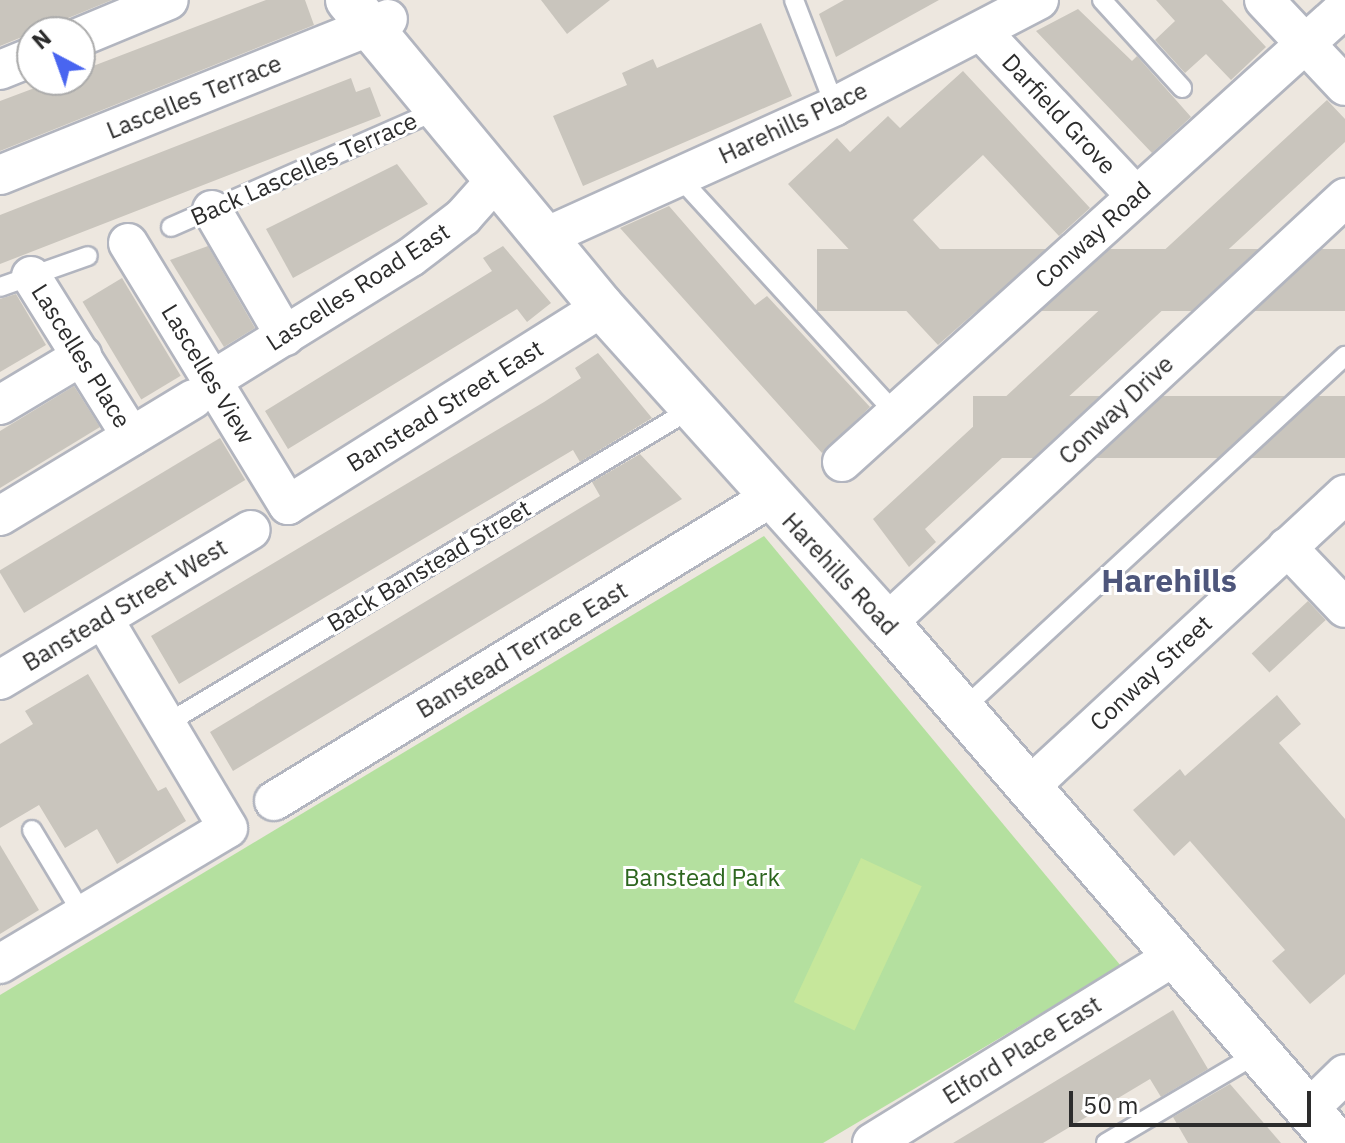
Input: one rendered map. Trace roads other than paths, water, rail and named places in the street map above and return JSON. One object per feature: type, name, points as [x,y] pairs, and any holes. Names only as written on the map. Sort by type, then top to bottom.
[{"type":"street","points":[[96,30],[169,0]]},
{"type":"street","name":"Harehills Place","points":[[554,233],[835,106],[1039,0]]},
{"type":"street","points":[[1264,0],[1345,86]]},
{"type":"street","name":"Conway Road","points":[[842,462],[1345,8]]},
{"type":"street","name":"Harehills Road","points":[[369,11],[437,110],[496,180],[554,233],[602,307],[770,498],[894,616]]},
{"type":"street","name":"Harehills Road","points":[[369,11],[554,233],[894,616],[1035,782],[1332,1118]]},
{"type":"street","name":"Lascelles Terrace","points":[[0,175],[369,11]]},
{"type":"street","name":"Darfield Grove","points":[[982,32],[1136,196]]},
{"type":"street","name":"Lascelles Road East","points":[[0,516],[411,257],[463,217],[496,180]]},
{"type":"street","name":"Conway Drive","points":[[894,616],[1345,198]]},
{"type":"street","points":[[212,210],[285,336]]},
{"type":"street","name":"Lascelles View","points":[[128,243],[202,390],[288,505]]},
{"type":"street","name":"Lascelles Place","points":[[16,281],[82,356],[131,436]]},
{"type":"street","name":"Banstead Street East","points":[[288,505],[602,307]]},
{"type":"street","points":[[0,405],[82,356]]},
{"type":"street","name":"Conway Street","points":[[1035,782],[1345,494]]},
{"type":"street","name":"Banstead Terrace East","points":[[274,801],[770,498]]},
{"type":"street","name":"Banstead Street West","points":[[0,680],[251,530]]},
{"type":"street","points":[[1287,547],[1345,608]]},
{"type":"street","points":[[0,964],[228,828],[104,620]]},
{"type":"street","name":"Harehills Road","points":[[1035,782],[1172,958],[1258,1053],[1332,1118]]},
{"type":"street","name":"Elford Place East","points":[[872,1143],[1172,958]]},
{"type":"lane","points":[[794,0],[835,106]]},
{"type":"lane","points":[[1102,0],[1182,88]]},
{"type":"lane","name":"Back Lascelles Terrace","points":[[171,227],[437,110]]},
{"type":"lane","points":[[678,176],[896,414]]},
{"type":"lane","points":[[16,281],[88,256]]},
{"type":"lane","points":[[969,704],[1345,356]]},
{"type":"lane","name":"Back Banstead Street","points":[[166,724],[691,409]]},
{"type":"lane","points":[[32,830],[83,915]]},
{"type":"lane","points":[[1106,1143],[1258,1053]]},
{"type":"district","name":"Harehills","points":[[1169,580]]},
{"type":"park label","name":"Banstead Park","points":[[702,878]]}]
